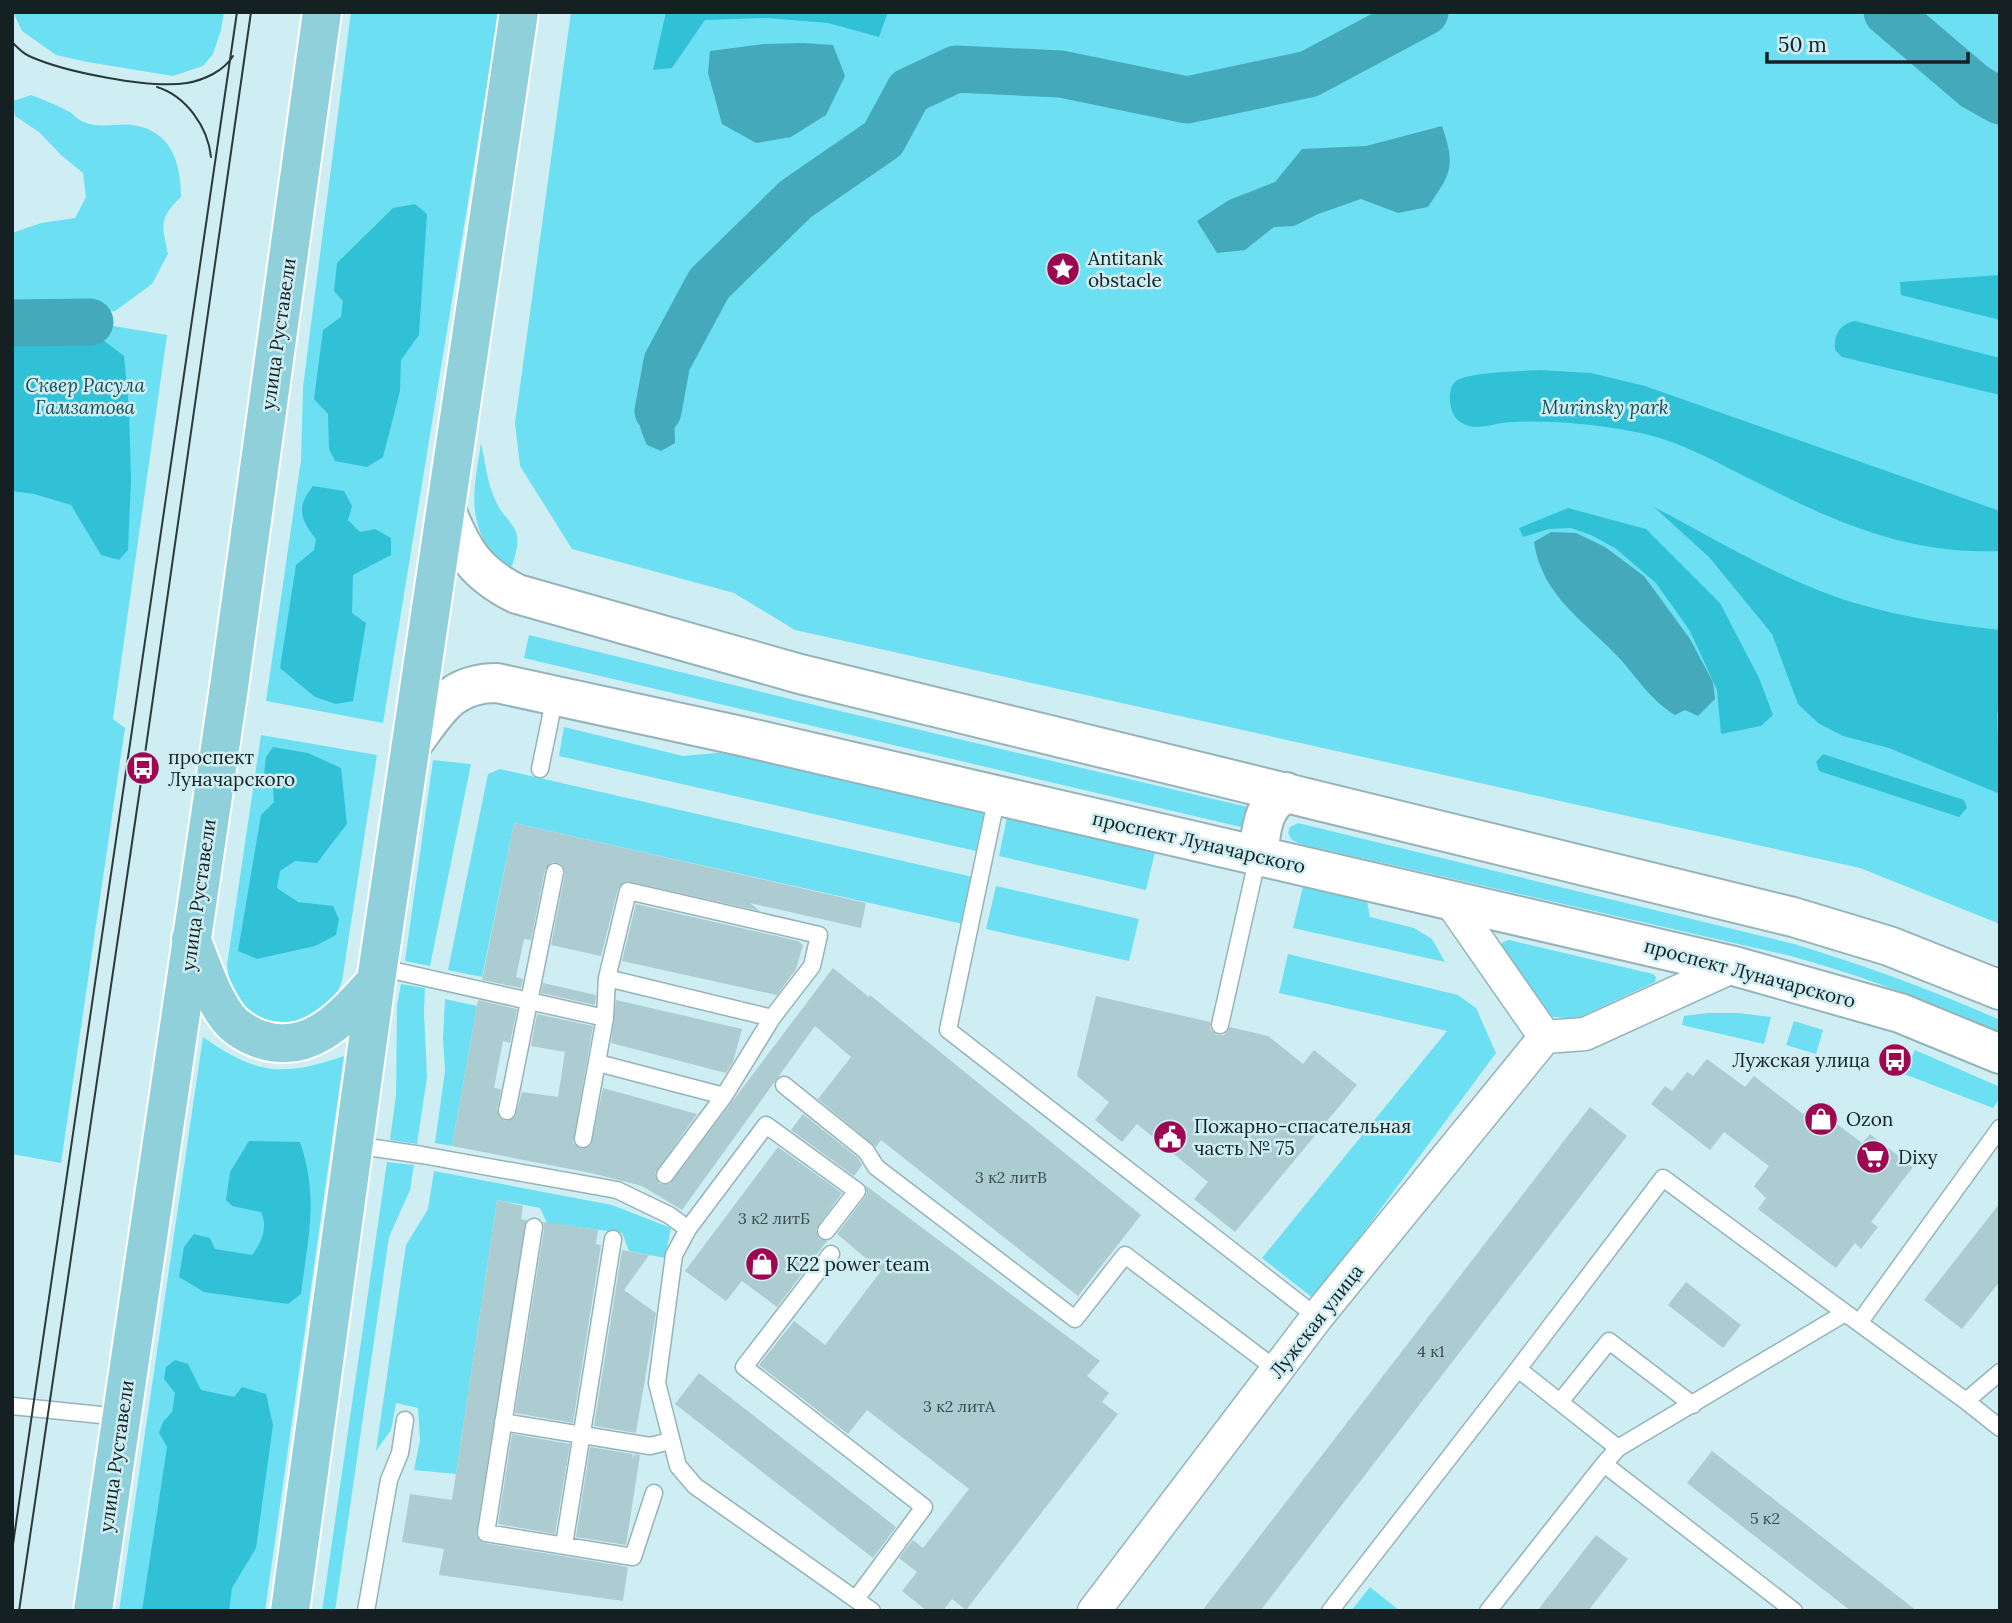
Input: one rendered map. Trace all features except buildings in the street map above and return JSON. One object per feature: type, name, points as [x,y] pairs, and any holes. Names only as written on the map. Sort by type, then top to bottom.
[{"type":"main road","name":"улица Руставели","points":[[93,1611],[323,12]]},
{"type":"main road","points":[[290,1611],[377,974],[519,12]]},
{"type":"main road","points":[[446,510],[459,542],[479,569],[502,587],[517,594],[800,674],[1793,917],[1889,946],[2000,990]]},
{"type":"main road","name":"проспект Луначарского","points":[[412,743],[446,699],[480,683],[497,683],[741,736],[1734,966],[1900,1013],[2000,1054]]},
{"type":"main road","points":[[1258,855],[1264,816],[1274,800],[1286,792]]},
{"type":"main road","points":[[191,939],[216,998],[229,1019],[250,1036],[274,1044],[300,1042],[327,1030],[346,1014],[377,974]]},
{"type":"street","points":[[1449,899],[1545,1037],[1585,1034],[1734,966]]},
{"type":"street","name":"Лужская улица","points":[[1094,1611],[1317,1317],[1545,1037]]},
{"type":"lane","points":[[540,769],[555,696]]},
{"type":"lane","points":[[997,796],[948,1030],[1317,1317]]},
{"type":"lane","points":[[1220,1025],[1258,855]]},
{"type":"lane","points":[[507,1111],[555,872]]},
{"type":"lane","points":[[583,1139],[605,1018],[607,978],[628,891],[820,935],[812,966],[772,1018],[724,1097],[665,1175]]},
{"type":"lane","points":[[377,974],[605,1018]]},
{"type":"lane","points":[[607,978],[772,1018]]},
{"type":"lane","points":[[598,1063],[724,1097]]},
{"type":"lane","points":[[784,1085],[866,1150],[876,1167],[1075,1319],[1125,1255],[1277,1370]]},
{"type":"lane","points":[[826,1231],[857,1191],[766,1125],[688,1229],[674,1255],[657,1382],[678,1466],[695,1486],[872,1611]]},
{"type":"lane","points":[[1858,1324],[2000,1128]]},
{"type":"lane","points":[[354,1145],[617,1191],[669,1215],[688,1229]]},
{"type":"lane","points":[[1329,1611],[1663,1178],[2000,1428]]},
{"type":"lane","points":[[534,1227],[486,1533],[633,1557],[654,1493]]},
{"type":"lane","points":[[564,1545],[613,1239]]},
{"type":"lane","points":[[831,1254],[744,1367],[924,1507],[856,1599]]},
{"type":"lane","points":[[1488,1611],[1618,1448],[1845,1313]]},
{"type":"lane","points":[[1560,1402],[1609,1340],[1693,1405]]},
{"type":"lane","points":[[1518,1369],[1618,1448]]},
{"type":"lane","points":[[1966,1401],[2000,1372]]},
{"type":"lane","points":[[12,1406],[121,1417]]},
{"type":"lane","points":[[366,1611],[389,1480],[400,1453],[405,1420]]},
{"type":"lane","points":[[503,1422],[650,1446],[670,1441]]},
{"type":"lane","points":[[1604,1464],[1794,1611]]},
{"type":"green space","points":[[13,12],[224,12],[213,54],[203,66],[173,76],[56,55],[22,31]]},
{"type":"green space","points":[[351,12],[499,12],[383,723],[266,701],[301,460],[303,387]]},
{"type":"green space","name":"Murinsky park","points":[[571,12],[2000,12],[2000,924],[1860,868],[795,630],[734,593],[572,549],[520,466],[515,423]]},
{"type":"green space","points":[[666,12],[888,12],[879,37],[828,23],[767,18],[705,20],[672,68],[653,70]]},
{"type":"green space","points":[[31,95],[90,124],[145,128],[165,141],[176,160],[181,197],[165,217],[164,236],[168,254],[152,284],[115,311],[12,315],[12,233],[41,223],[75,218],[86,197],[83,173],[39,132],[15,116],[13,101]]},
{"type":"green space","points":[[415,204],[427,214],[419,335],[401,360],[400,391],[383,457],[367,467],[335,461],[329,449],[328,414],[314,399],[323,330],[341,317],[343,301],[334,291],[337,263],[393,208]]},
{"type":"green space","points":[[2000,275],[2000,320],[1901,295],[1900,282]]},
{"type":"green space","points":[[1855,321],[2000,358],[2000,395],[1842,357],[1835,350],[1835,340],[1841,328]]},
{"type":"green space","name":"Сквер Расула Гамзатова","points":[[90,322],[167,335],[113,719],[125,728],[61,1163],[12,1154],[12,323]]},
{"type":"green space","points":[[95,334],[124,356],[131,479],[128,550],[119,560],[101,555],[71,505],[34,494],[12,491],[12,337]]},
{"type":"green space","points":[[1540,370],[1591,373],[1645,386],[2000,511],[2000,551],[1933,547],[1871,532],[1812,509],[1687,448],[1645,434],[1546,422],[1508,422],[1472,427],[1461,423],[1453,415],[1450,395],[1456,381],[1483,374]]},
{"type":"green space","points":[[481,443],[494,497],[516,533],[516,552],[512,566],[494,557],[478,524],[474,499]]},
{"type":"green space","points":[[313,486],[344,491],[352,506],[348,520],[360,532],[375,529],[391,538],[391,555],[353,575],[352,613],[366,623],[353,701],[336,704],[315,697],[280,668],[296,565],[314,550],[316,539],[306,525],[302,513],[304,500]]},
{"type":"green space","points":[[1654,507],[1756,562],[1835,596],[1879,610],[2000,630],[2000,700],[1997,715],[2000,794],[1889,748],[1843,736],[1818,723],[1798,704],[1772,634],[1709,557]]},
{"type":"green space","points":[[1568,508],[1646,529],[1720,603],[1759,678],[1773,715],[1761,726],[1721,734],[1717,690],[1690,631],[1656,583],[1615,548],[1571,528],[1549,529],[1523,537],[1519,528]]},
{"type":"green space","points":[[529,635],[1252,808],[1243,815],[1245,828],[524,658]]},
{"type":"green space","points":[[564,727],[683,756],[739,751],[985,809],[976,851],[559,756]]},
{"type":"green space","points":[[261,735],[377,755],[342,981],[334,1002],[321,1018],[284,1029],[250,1018],[230,986],[227,965]]},
{"type":"green space","points":[[273,747],[308,753],[341,768],[347,824],[317,863],[295,861],[280,871],[277,888],[298,902],[333,906],[339,919],[336,935],[315,946],[257,959],[238,951],[261,815],[274,802],[273,787],[264,774],[266,757]]},
{"type":"green space","points":[[1823,754],[1964,800],[1967,808],[1959,817],[1819,771],[1816,762]]},
{"type":"green space","points":[[433,760],[471,764],[430,966],[405,961]]},
{"type":"green space","points":[[500,769],[973,877],[963,924],[514,823],[482,977],[448,970],[488,774]]},
{"type":"green space","points":[[1007,817],[1155,852],[1146,890],[999,856]]},
{"type":"green space","points":[[1298,823],[1794,944],[1898,979],[2000,1020],[2000,1034],[1897,990],[1791,956],[1300,844],[1292,840],[1288,833],[1290,827]]},
{"type":"green space","points":[[996,886],[1139,919],[1129,961],[986,929]]},
{"type":"green space","points":[[1303,887],[1367,901],[1370,917],[1414,928],[1432,939],[1445,962],[1293,928]]},
{"type":"green space","points":[[1509,940],[1653,974],[1656,977],[1655,982],[1576,1019],[1553,1017],[1544,1011],[1499,948],[1503,942]]},
{"type":"green space","points":[[1288,954],[1458,995],[1476,1008],[1496,1053],[1314,1299],[1262,1258],[1447,1031],[1279,993]]},
{"type":"green space","points":[[401,984],[425,988],[427,1077],[417,1144],[390,1140],[396,1095],[397,1005]]},
{"type":"green space","points":[[445,999],[477,1006],[452,1146],[435,1143],[445,1071]]},
{"type":"green space","points":[[1707,1013],[1771,1017],[1764,1044],[1682,1025],[1684,1016]]},
{"type":"green space","points":[[1794,1021],[1823,1030],[1816,1054],[1786,1045]]},
{"type":"green space","points":[[203,1037],[239,1059],[270,1069],[303,1067],[344,1056],[265,1611],[119,1611]]},
{"type":"green space","points":[[1915,1050],[2000,1087],[2000,1098],[1993,1108],[1904,1074]]},
{"type":"green space","points":[[249,1141],[300,1142],[306,1162],[311,1200],[301,1294],[288,1304],[204,1292],[179,1277],[184,1247],[194,1234],[210,1238],[215,1249],[252,1255],[259,1245],[264,1229],[261,1212],[232,1206],[226,1200],[230,1172]]},
{"type":"green space","points":[[387,1162],[414,1165],[410,1190],[389,1237],[335,1611],[322,1611]]},
{"type":"green space","points":[[434,1171],[612,1205],[671,1228],[665,1258],[629,1251],[622,1233],[547,1223],[540,1208],[497,1200],[456,1474],[414,1470],[420,1440],[418,1408],[396,1403],[391,1430],[376,1451],[406,1245],[428,1209]]},
{"type":"green space","points":[[175,1360],[188,1364],[201,1390],[234,1397],[242,1387],[266,1394],[273,1425],[256,1548],[232,1588],[229,1611],[142,1611],[167,1447],[159,1433],[163,1422],[172,1412],[175,1393],[164,1379],[166,1367]]},
{"type":"green space","points":[[1370,1587],[1400,1611],[1351,1611]]},
{"type":"shaded area","points":[[764,44],[833,45],[845,76],[826,115],[791,137],[756,143],[722,124],[708,73],[710,51]]},
{"type":"shaded area","points":[[1442,126],[1449,151],[1449,169],[1428,207],[1398,213],[1361,199],[1318,214],[1294,226],[1274,227],[1245,250],[1217,253],[1197,221],[1229,200],[1275,182],[1302,149],[1366,146]]},
{"type":"shaded area","points":[[667,362],[674,403],[675,443],[661,451],[647,445],[641,428],[640,414],[647,390]]},
{"type":"shaded area","points":[[1551,532],[1576,533],[1605,547],[1644,576],[1690,639],[1713,682],[1715,699],[1698,716],[1685,710],[1675,715],[1659,703],[1609,647],[1556,594],[1546,579],[1534,542]]},
{"type":"waterway","points":[[658,411],[667,362],[709,284],[796,199],[883,139],[909,91],[956,69],[1061,74],[1187,100],[1309,74],[1425,12]]},
{"type":"waterway","points":[[1887,12],[1975,87],[2000,101]]},
{"type":"waterway","points":[[12,323],[90,322]]},
{"type":"tram line","points":[[12,1551],[237,12]]},
{"type":"tram line","points":[[19,1611],[251,12]]},
{"type":"tram line","points":[[12,42],[26,55],[63,68],[152,84],[200,80],[219,70],[233,56]]},
{"type":"tram line","points":[[157,87],[168,91],[194,114],[205,135],[211,157]]},
{"type":"place","name":"Antitank obstacle","points":[[1063,269]]},
{"type":"place","name":"проспект Луначарского","points":[[143,768]]},
{"type":"place","name":"Лужская улица","points":[[1895,1060]]},
{"type":"place","name":"Ozon","points":[[1821,1119]]},
{"type":"place","name":"Пожарно-спасательная часть № 75","points":[[1170,1137]]},
{"type":"place","name":"Dixy","points":[[1873,1157]]},
{"type":"place","name":"K22 power team","points":[[762,1264]]}]
